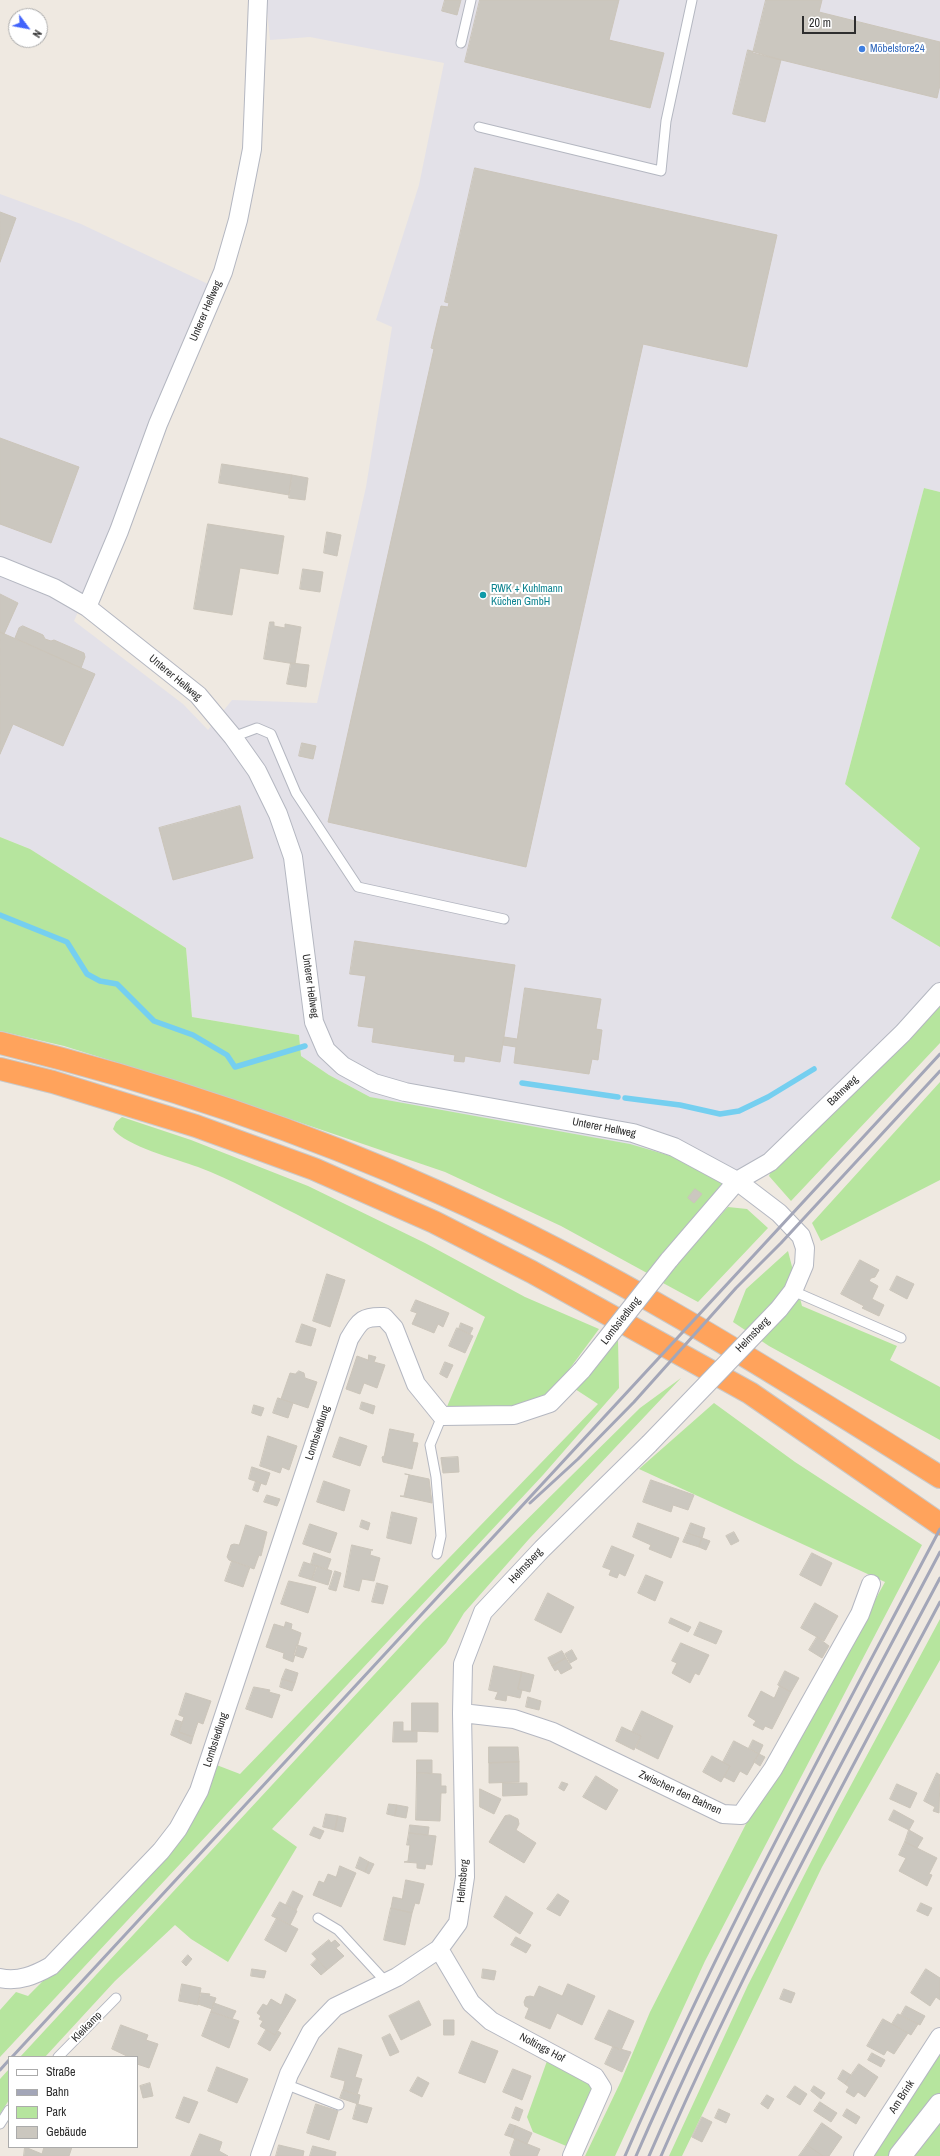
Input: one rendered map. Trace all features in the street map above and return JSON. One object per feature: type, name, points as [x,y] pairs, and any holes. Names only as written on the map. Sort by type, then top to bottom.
[{"type":"highway","points":[[0,1043],[60,1058],[198,1100],[322,1143],[441,1193],[555,1249],[659,1305],[769,1370],[940,1477]]},
{"type":"highway","points":[[0,1069],[53,1082],[196,1126],[314,1169],[434,1222],[539,1275],[750,1393],[940,1524]]},
{"type":"main road","points":[[900,2156],[940,2105]]},
{"type":"street","name":"Unterer Hellweg","points":[[87,607],[119,531],[158,424],[223,272],[238,220],[252,149],[258,0]]},
{"type":"street","name":"Unterer Hellweg","points":[[0,566],[54,588],[87,607],[198,695],[233,737],[257,772],[278,814],[293,857],[314,1022],[326,1050],[343,1066],[374,1083],[405,1092],[633,1133],[674,1147],[737,1181],[779,1213]]},
{"type":"street","name":"Bahnweg","points":[[737,1181],[770,1162],[903,1033],[940,992]]},
{"type":"street","name":"Lombsiedlung","points":[[0,1978],[12,1979],[32,1976],[51,1966],[161,1851],[178,1829],[199,1791],[349,1339],[359,1323],[369,1316],[384,1317],[394,1328],[416,1384],[442,1416],[514,1415],[543,1406],[550,1403],[582,1370],[668,1260],[737,1181]]},
{"type":"street","name":"Helmsberg","points":[[260,2156],[285,2084],[311,2032],[335,2007],[386,1982],[439,1949],[458,1923],[465,1877],[462,1713],[463,1664],[483,1612],[542,1549],[648,1444],[779,1309],[793,1290],[804,1265],[804,1248],[801,1236],[779,1213]]},
{"type":"street","name":"Zwischen den Bahnen","points":[[462,1713],[514,1719],[553,1732],[723,1814],[741,1815],[773,1769],[853,1628],[871,1584]]},
{"type":"street","name":"Noltings Hof","points":[[439,1949],[470,2003],[491,2021],[596,2077],[602,2088],[572,2156]]},
{"type":"street","name":"Am Brink","points":[[863,2156],[940,2037]]},
{"type":"lane","points":[[461,43],[471,0]]},
{"type":"lane","points":[[479,127],[661,171],[666,121],[692,0]]},
{"type":"lane","points":[[233,737],[257,728],[271,734],[296,793],[358,887],[504,919]]},
{"type":"lane","points":[[793,1290],[901,1338]]},
{"type":"lane","points":[[437,1554],[440,1536],[436,1477],[430,1445],[442,1416]]},
{"type":"lane","points":[[318,1918],[338,1930],[386,1982]]},
{"type":"lane","name":"Kleikamp","points":[[59,2056],[116,1998]]},
{"type":"lane","points":[[285,2084],[339,2105]]},
{"type":"lane","points":[[0,2124],[8,2112]]},
{"type":"shaded area","points":[[266,0],[940,0],[940,492],[924,488],[845,784],[920,848],[891,918],[940,947],[940,1001],[773,1166],[723,1183],[370,1097],[329,1075],[301,1056],[299,1035],[192,1017],[186,948],[30,849],[0,837],[0,194],[81,224],[208,284],[113,531],[74,621],[183,704],[208,730],[232,700],[317,703],[366,487],[392,327],[376,320],[419,185],[444,63],[310,37],[270,40]]},
{"type":"green space","points":[[924,488],[940,492],[940,947],[891,918],[920,848],[845,784]]},
{"type":"green space","points":[[0,837],[30,849],[186,948],[192,1017],[299,1035],[301,1056],[329,1075],[370,1097],[630,1144],[671,1156],[723,1183],[647,1273],[561,1226],[445,1172],[199,1088],[64,1046],[0,1031]]},
{"type":"green space","points":[[940,1001],[940,1043],[791,1201],[769,1176],[773,1166]]},
{"type":"green space","points":[[940,1082],[940,1180],[821,1241],[812,1223]]},
{"type":"green space","points":[[122,1117],[191,1140],[308,1186],[425,1243],[525,1297],[599,1329],[554,1390],[525,1405],[509,1408],[446,1409],[485,1317],[320,1226],[248,1189],[211,1172],[152,1151],[129,1141],[113,1129],[116,1122]]},
{"type":"green space","points":[[728,1207],[747,1209],[768,1228],[698,1302],[663,1283],[677,1263]]},
{"type":"green space","points":[[788,1251],[802,1306],[897,1346],[890,1360],[940,1387],[940,1440],[769,1346],[733,1322],[746,1289]]},
{"type":"green space","points":[[618,1339],[619,1388],[543,1475],[0,2057],[0,2010],[16,1992],[28,1996],[166,1857],[214,1764],[240,1774],[598,1404],[575,1389]]},
{"type":"green space","points":[[681,1378],[529,1539],[464,1613],[446,1643],[272,1829],[297,1847],[228,1962],[191,1939],[175,1925],[115,1981],[46,2056],[21,2056],[423,1622],[640,1408]]},
{"type":"green space","points":[[714,1403],[795,1462],[922,1545],[705,1961],[615,2156],[585,2156],[621,2081],[650,2012],[748,1820],[779,1773],[885,1582],[639,1469]]},
{"type":"green space","points":[[940,1619],[940,1660],[822,1867],[682,2156],[669,2156],[748,1985],[836,1813]]},
{"type":"green space","points":[[940,2047],[940,2156],[870,2156]]},
{"type":"green space","points":[[547,2061],[590,2082],[593,2094],[571,2148],[533,2132],[527,2117]]},
{"type":"green space","points":[[8,2070],[8,2102],[0,2114],[0,2079]]},
{"type":"building","points":[[445,0],[461,0],[457,15],[442,11]]},
{"type":"building","points":[[480,0],[619,0],[609,40],[664,53],[650,108],[465,62]]},
{"type":"building","points":[[766,0],[822,0],[819,12],[940,42],[940,85],[937,98],[753,53]]},
{"type":"building","points":[[748,50],[781,60],[765,122],[733,114]]},
{"type":"building","name":"RWK + Kuhlmann Küchen GmbH","points":[[475,168],[777,235],[747,367],[643,344],[526,867],[328,822],[434,349],[431,348],[441,306],[448,307],[449,303],[445,302]]},
{"type":"building","points":[[0,212],[16,218],[0,262]]},
{"type":"building","points":[[0,438],[79,467],[51,543],[0,524]]},
{"type":"building","points":[[222,464],[292,475],[289,495],[219,483]]},
{"type":"building","points":[[292,475],[308,478],[305,500],[289,498]]},
{"type":"building","points":[[208,524],[284,536],[278,574],[240,568],[232,615],[194,609]]},
{"type":"building","points":[[327,532],[341,535],[337,556],[324,553]]},
{"type":"building","points":[[303,569],[323,572],[320,592],[300,589]]},
{"type":"building","points":[[0,594],[18,603],[4,634],[0,632]]},
{"type":"building","points":[[270,622],[274,622],[274,626],[285,628],[285,624],[301,627],[295,664],[264,659]]},
{"type":"building","points":[[23,626],[43,635],[45,639],[51,641],[54,640],[84,653],[85,657],[81,668],[15,638],[19,628]]},
{"type":"building","points":[[0,632],[95,674],[63,746],[13,724],[0,754]]},
{"type":"building","points":[[291,663],[309,665],[306,687],[287,684]]},
{"type":"building","points":[[302,743],[316,746],[313,759],[299,756]]},
{"type":"building","points":[[240,806],[253,858],[173,880],[159,828]]},
{"type":"building","points":[[355,941],[515,965],[500,1062],[465,1056],[464,1062],[454,1061],[455,1055],[372,1042],[374,1028],[358,1026],[366,976],[350,974]]},
{"type":"building","points":[[525,988],[601,999],[596,1029],[602,1030],[598,1060],[592,1059],[589,1074],[514,1063],[516,1047],[503,1045],[504,1037],[517,1039]]},
{"type":"building","points":[[695,1189],[702,1194],[694,1203],[688,1198]]},
{"type":"building","points":[[860,1260],[879,1270],[875,1277],[871,1278],[869,1281],[878,1286],[872,1299],[884,1305],[879,1316],[862,1308],[864,1306],[841,1294]]},
{"type":"building","points":[[327,1274],[345,1280],[330,1327],[313,1321]]},
{"type":"building","points":[[897,1276],[914,1284],[907,1299],[890,1290]]},
{"type":"building","points":[[416,1300],[449,1313],[443,1327],[438,1324],[434,1333],[412,1324],[417,1313],[411,1311]]},
{"type":"building","points":[[461,1323],[473,1328],[470,1334],[459,1329]]},
{"type":"building","points":[[302,1324],[316,1329],[311,1346],[296,1342]]},
{"type":"building","points":[[457,1328],[473,1336],[465,1353],[449,1346]]},
{"type":"building","points":[[369,1355],[376,1357],[374,1362],[385,1365],[377,1388],[364,1383],[360,1394],[346,1389],[357,1356],[368,1360]]},
{"type":"building","points":[[445,1362],[453,1365],[447,1378],[440,1374]]},
{"type":"building","points":[[299,1371],[304,1373],[305,1378],[317,1382],[308,1408],[281,1399],[290,1373],[295,1374]]},
{"type":"building","points":[[278,1398],[293,1403],[288,1418],[273,1413]]},
{"type":"building","points":[[362,1402],[375,1406],[373,1414],[360,1409]]},
{"type":"building","points":[[254,1405],[264,1408],[261,1416],[252,1413]]},
{"type":"building","points":[[390,1429],[414,1434],[412,1442],[418,1443],[412,1469],[383,1462],[382,1457],[384,1456]]},
{"type":"building","points":[[268,1436],[297,1446],[289,1470],[282,1467],[280,1473],[260,1466]]},
{"type":"building","points":[[340,1437],[367,1446],[360,1466],[333,1457]]},
{"type":"building","points":[[458,1457],[459,1472],[443,1473],[441,1458]]},
{"type":"building","points":[[252,1467],[270,1473],[266,1485],[249,1479]]},
{"type":"building","points":[[405,1474],[429,1479],[432,1503],[400,1496],[404,1496],[409,1475]]},
{"type":"building","points":[[651,1480],[694,1495],[688,1510],[673,1505],[671,1512],[643,1502]]},
{"type":"building","points":[[256,1481],[261,1483],[258,1492],[253,1490]]},
{"type":"building","points":[[324,1481],[350,1490],[344,1511],[317,1502]]},
{"type":"building","points":[[267,1495],[280,1499],[277,1506],[264,1502]]},
{"type":"building","points":[[392,1512],[417,1518],[411,1544],[387,1538]]},
{"type":"building","points":[[362,1520],[370,1523],[368,1530],[360,1527]]},
{"type":"building","points":[[638,1523],[679,1538],[671,1558],[649,1549],[651,1545],[633,1537]]},
{"type":"building","points":[[691,1523],[705,1528],[702,1538],[687,1533]]},
{"type":"building","points":[[310,1524],[337,1533],[330,1553],[303,1544]]},
{"type":"building","points":[[246,1525],[267,1532],[261,1556],[259,1555],[254,1569],[229,1560],[227,1557],[231,1545],[239,1545]]},
{"type":"building","points":[[734,1532],[739,1541],[731,1545],[726,1536]]},
{"type":"building","points":[[687,1533],[702,1538],[699,1547],[683,1542]]},
{"type":"building","points":[[702,1538],[710,1541],[706,1550],[699,1547]]},
{"type":"building","points":[[352,1545],[373,1550],[371,1550],[370,1555],[380,1558],[374,1581],[362,1579],[359,1591],[344,1587]]},
{"type":"building","points":[[612,1546],[634,1555],[625,1576],[619,1573],[617,1578],[609,1575],[611,1570],[603,1567]]},
{"type":"building","points":[[314,1553],[331,1559],[327,1570],[311,1564]]},
{"type":"building","points":[[812,1553],[832,1563],[821,1586],[800,1575]]},
{"type":"building","points":[[232,1561],[250,1567],[243,1587],[225,1581]]},
{"type":"building","points":[[304,1562],[316,1566],[312,1580],[299,1576]]},
{"type":"building","points":[[317,1566],[332,1571],[328,1585],[312,1580]]},
{"type":"building","points":[[335,1571],[341,1573],[336,1591],[329,1589]]},
{"type":"building","points":[[646,1575],[663,1582],[655,1601],[638,1593]]},
{"type":"building","points":[[289,1581],[316,1587],[308,1613],[281,1604]]},
{"type":"building","points":[[377,1583],[388,1586],[383,1604],[372,1602]]},
{"type":"building","points":[[548,1593],[574,1607],[561,1633],[535,1620]]},
{"type":"building","points":[[815,1603],[838,1616],[824,1641],[801,1628]]},
{"type":"building","points":[[671,1618],[691,1627],[688,1632],[669,1623]]},
{"type":"building","points":[[286,1622],[292,1624],[291,1629],[301,1633],[293,1662],[283,1658],[284,1653],[266,1647],[274,1624],[284,1627]]},
{"type":"building","points":[[700,1622],[722,1631],[716,1644],[694,1635]]},
{"type":"building","points":[[817,1637],[829,1646],[822,1658],[809,1650]]},
{"type":"building","points":[[681,1643],[709,1655],[699,1675],[695,1673],[690,1683],[672,1673],[677,1663],[672,1661]]},
{"type":"building","points":[[297,1645],[307,1648],[303,1658],[294,1655]]},
{"type":"building","points":[[572,1650],[577,1659],[570,1663],[565,1654]]},
{"type":"building","points":[[562,1651],[566,1658],[552,1666],[548,1658]]},
{"type":"building","points":[[566,1658],[572,1668],[561,1674],[558,1669],[555,1671],[552,1666]]},
{"type":"building","points":[[494,1666],[522,1672],[518,1689],[522,1690],[520,1698],[507,1695],[506,1701],[495,1699],[498,1692],[489,1690]]},
{"type":"building","points":[[286,1669],[298,1673],[295,1683],[282,1679]]},
{"type":"building","points":[[785,1671],[799,1678],[791,1692],[778,1685]]},
{"type":"building","points":[[522,1672],[534,1675],[530,1692],[518,1689]]},
{"type":"building","points":[[282,1679],[295,1683],[292,1691],[280,1687]]},
{"type":"building","points":[[780,1686],[791,1692],[772,1729],[765,1726],[763,1730],[753,1725],[756,1721],[748,1716],[761,1691],[774,1698]]},
{"type":"building","points":[[254,1687],[270,1690],[269,1692],[280,1695],[272,1718],[246,1709]]},
{"type":"building","points":[[186,1693],[211,1701],[203,1724],[198,1722],[193,1737],[179,1732],[184,1717],[179,1715]]},
{"type":"building","points":[[528,1697],[541,1701],[539,1710],[526,1707]]},
{"type":"building","points":[[412,1703],[438,1703],[438,1732],[412,1731]]},
{"type":"building","points":[[642,1711],[673,1726],[658,1759],[636,1748],[641,1736],[632,1732]]},
{"type":"building","points":[[176,1720],[182,1722],[179,1732],[193,1737],[191,1744],[171,1735]]},
{"type":"building","points":[[394,1722],[403,1722],[403,1731],[417,1731],[417,1742],[393,1742]]},
{"type":"building","points":[[622,1727],[641,1736],[634,1750],[616,1741]]},
{"type":"building","points":[[753,1740],[763,1745],[759,1754],[749,1748]]},
{"type":"building","points":[[734,1741],[759,1754],[747,1775],[740,1771],[734,1782],[724,1777],[730,1766],[723,1762]]},
{"type":"building","points":[[489,1747],[518,1747],[519,1762],[489,1763]]},
{"type":"building","points":[[759,1754],[765,1757],[760,1766],[754,1762]]},
{"type":"building","points":[[712,1756],[730,1766],[721,1782],[703,1772]]},
{"type":"building","points":[[417,1760],[432,1760],[432,1773],[417,1773]]},
{"type":"building","points":[[519,1762],[519,1782],[489,1783],[489,1763]]},
{"type":"building","points":[[417,1773],[441,1774],[441,1786],[446,1786],[446,1793],[441,1793],[440,1821],[416,1820]]},
{"type":"building","points":[[937,1773],[940,1775],[939,1813],[933,1811],[935,1807],[924,1801]]},
{"type":"building","points":[[596,1776],[618,1790],[606,1810],[583,1797]]},
{"type":"building","points":[[562,1782],[568,1784],[564,1791],[559,1788]]},
{"type":"building","points":[[503,1783],[527,1783],[527,1795],[503,1796]]},
{"type":"building","points":[[897,1784],[917,1793],[910,1808],[890,1799]]},
{"type":"building","points":[[480,1789],[501,1799],[494,1814],[480,1807]]},
{"type":"building","points":[[389,1804],[397,1805],[395,1816],[387,1814]]},
{"type":"building","points":[[397,1805],[408,1807],[406,1818],[395,1816]]},
{"type":"building","points":[[894,1810],[914,1821],[909,1830],[889,1820]]},
{"type":"building","points":[[326,1814],[338,1816],[335,1830],[323,1827]]},
{"type":"building","points":[[510,1815],[518,1819],[519,1824],[516,1830],[536,1843],[524,1863],[489,1842],[505,1816]]},
{"type":"building","points":[[338,1816],[346,1818],[343,1832],[335,1830]]},
{"type":"building","points":[[410,1825],[429,1827],[428,1835],[409,1833]]},
{"type":"building","points":[[314,1827],[324,1831],[320,1839],[310,1835]]},
{"type":"building","points":[[909,1830],[923,1838],[917,1848],[905,1842]]},
{"type":"building","points":[[409,1833],[436,1836],[432,1865],[426,1864],[425,1869],[417,1868],[417,1863],[404,1862],[408,1861],[410,1845],[407,1845]]},
{"type":"building","points":[[905,1842],[937,1858],[929,1874],[932,1875],[927,1886],[899,1871],[906,1858],[899,1855]]},
{"type":"building","points":[[360,1857],[369,1862],[365,1872],[356,1868]]},
{"type":"building","points":[[369,1862],[374,1864],[369,1874],[365,1872]]},
{"type":"building","points":[[340,1866],[356,1873],[341,1907],[313,1895],[319,1881],[324,1883],[328,1874],[336,1877]]},
{"type":"building","points":[[406,1880],[424,1884],[419,1904],[415,1903],[412,1913],[391,1908],[393,1897],[402,1899]]},
{"type":"building","points":[[293,1891],[303,1896],[296,1910],[286,1905]]},
{"type":"building","points":[[558,1894],[569,1901],[560,1916],[547,1909]]},
{"type":"building","points":[[506,1896],[533,1913],[520,1934],[494,1917]]},
{"type":"building","points":[[280,1902],[297,1911],[290,1925],[272,1916]]},
{"type":"building","points":[[921,1903],[932,1908],[928,1916],[917,1911]]},
{"type":"building","points":[[391,1908],[412,1913],[405,1945],[384,1940]]},
{"type":"building","points":[[277,1918],[298,1929],[286,1952],[265,1940]]},
{"type":"building","points":[[516,1937],[531,1945],[526,1953],[511,1945]]},
{"type":"building","points":[[329,1940],[331,1943],[335,1940],[340,1945],[336,1948],[344,1956],[327,1970],[312,1954]]},
{"type":"building","points":[[188,1955],[192,1959],[186,1966],[182,1962]]},
{"type":"building","points":[[317,1959],[327,1970],[321,1975],[311,1965]]},
{"type":"building","points":[[252,1969],[266,1971],[264,1978],[251,1976]]},
{"type":"building","points":[[483,1969],[496,1971],[494,1980],[482,1978]]},
{"type":"building","points":[[926,1969],[940,1978],[940,2000],[936,1997],[930,2006],[911,1993]]},
{"type":"building","points":[[182,1984],[201,1988],[198,2005],[179,2001]]},
{"type":"building","points":[[568,1984],[595,1996],[582,2025],[557,2013],[550,2029],[525,2018],[529,2008],[525,2006],[524,2002],[526,1997],[534,1997],[539,1986],[562,1996]]},
{"type":"building","points":[[784,1989],[795,1993],[791,2003],[780,1999]]},
{"type":"building","points":[[201,1993],[210,1994],[209,1996],[216,1998],[212,2009],[198,2004]]},
{"type":"building","points":[[286,1994],[296,2000],[275,2035],[260,2026],[263,2021],[259,2019],[261,2016],[257,2013],[263,2004],[267,2006],[271,1999],[281,2005]]},
{"type":"building","points":[[419,2001],[431,2025],[401,2040],[389,2016]]},
{"type":"building","points":[[214,2003],[236,2011],[232,2019],[212,2012]]},
{"type":"building","points":[[906,2006],[925,2016],[920,2025],[901,2015]]},
{"type":"building","points":[[212,2009],[212,2012],[239,2021],[229,2048],[202,2036]]},
{"type":"building","points":[[609,2010],[634,2021],[621,2050],[595,2039]]},
{"type":"building","points":[[898,2014],[918,2024],[911,2035],[892,2024]]},
{"type":"building","points":[[883,2019],[908,2033],[894,2054],[887,2050],[884,2055],[867,2046]]},
{"type":"building","points":[[444,2020],[454,2020],[454,2035],[444,2035]]},
{"type":"building","points":[[121,2025],[148,2035],[146,2040],[158,2044],[149,2068],[138,2064],[138,2056],[127,2056],[112,2049]]},
{"type":"building","points":[[266,2030],[275,2035],[278,2031],[281,2033],[270,2051],[258,2044]]},
{"type":"building","points":[[390,2034],[399,2052],[390,2056],[382,2038]]},
{"type":"building","points":[[472,2041],[498,2051],[485,2083],[459,2073]]},
{"type":"building","points":[[613,2047],[631,2052],[622,2072],[605,2064]]},
{"type":"building","points":[[339,2048],[362,2055],[355,2077],[362,2079],[357,2095],[343,2090],[345,2081],[331,2077]]},
{"type":"building","points":[[872,2053],[885,2060],[881,2067],[868,2060]]},
{"type":"building","points":[[859,2064],[878,2077],[865,2097],[858,2092],[854,2097],[846,2092],[849,2087],[845,2084]]},
{"type":"building","points":[[217,2067],[248,2079],[237,2103],[208,2091]]},
{"type":"building","points":[[513,2069],[531,2076],[522,2100],[503,2092]]},
{"type":"building","points":[[843,2070],[851,2075],[845,2084],[838,2079]]},
{"type":"building","points":[[418,2077],[429,2083],[422,2097],[410,2091]]},
{"type":"building","points":[[150,2083],[153,2096],[143,2098],[140,2086]]},
{"type":"building","points":[[795,2086],[807,2094],[800,2105],[787,2097]]},
{"type":"building","points":[[814,2086],[825,2093],[821,2099],[811,2091]]},
{"type":"building","points":[[343,2090],[360,2095],[358,2104],[340,2098]]},
{"type":"building","points":[[767,2095],[774,2099],[768,2109],[761,2104]]},
{"type":"building","points":[[184,2097],[198,2102],[189,2123],[176,2118]]},
{"type":"building","points":[[820,2102],[837,2113],[831,2122],[814,2111]]},
{"type":"building","points":[[316,2104],[338,2111],[329,2140],[307,2133]]},
{"type":"building","points":[[357,2104],[372,2108],[367,2123],[353,2119]]},
{"type":"building","points":[[516,2107],[523,2110],[519,2121],[512,2118]]},
{"type":"building","points":[[719,2109],[730,2114],[726,2123],[715,2118]]},
{"type":"building","points":[[847,2109],[860,2117],[856,2124],[843,2116]]},
{"type":"building","points":[[702,2117],[712,2122],[702,2142],[692,2137]]},
{"type":"building","points":[[822,2123],[842,2137],[829,2156],[823,2156],[807,2145]]},
{"type":"building","points":[[510,2124],[516,2126],[511,2137],[505,2135]]},
{"type":"building","points":[[516,2126],[532,2133],[527,2144],[511,2137]]},
{"type":"building","points":[[200,2134],[222,2142],[219,2151],[228,2156],[191,2156]]},
{"type":"building","points":[[515,2139],[540,2149],[537,2156],[511,2156],[510,2153]]},
{"type":"building","points":[[279,2145],[304,2151],[303,2156],[276,2156]]},
{"type":"building","points":[[807,2145],[823,2156],[799,2156]]},
{"type":"building","points":[[313,2146],[336,2152],[335,2156],[310,2156]]},
{"type":"building","points":[[25,2148],[42,2154],[44,2148],[72,2148],[69,2156],[24,2156]]},
{"type":"waterway","points":[[0,915],[67,942],[87,974],[100,981],[117,984],[154,1021],[193,1035],[227,1055],[235,1067],[305,1046]]},
{"type":"waterway","points":[[625,1098],[680,1105],[720,1114],[739,1111],[768,1097],[814,1069]]},
{"type":"waterway","points":[[522,1083],[618,1097]]},
{"type":"railway","points":[[13,2056],[940,1054]]},
{"type":"railway","points":[[530,1503],[578,1459],[634,1402],[736,1288],[781,1243],[940,1071]]},
{"type":"railway","points":[[625,2156],[698,1996],[776,1840],[940,1529]]},
{"type":"railway","points":[[636,2156],[744,1926],[821,1776],[940,1552]]},
{"type":"railway","points":[[649,2156],[682,2082],[752,1936],[826,1792],[940,1578]]},
{"type":"railway","points":[[661,2156],[760,1945],[831,1807],[940,1602]]},
{"type":"railway","points":[[0,2070],[8,2061]]},
{"type":"place","name":"Möbelstore24","points":[[862,49]]},
{"type":"place","name":"RWK + Kuhlmann Küchen GmbH","points":[[483,595]]}]
